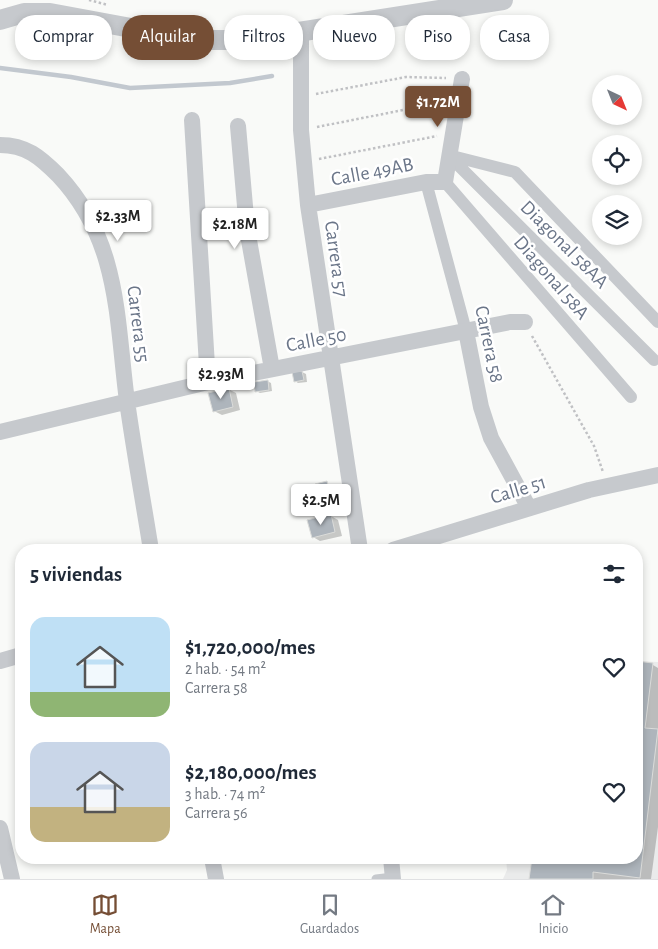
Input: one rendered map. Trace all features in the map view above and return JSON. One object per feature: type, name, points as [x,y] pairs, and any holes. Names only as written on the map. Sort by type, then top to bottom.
[{"type":"street","points":[[303,31],[503,0]]},
{"type":"street","points":[[0,20],[24,13],[50,13],[196,40],[224,41]]},
{"type":"street","name":"Carrera 57","points":[[302,60],[301,130],[308,205],[359,544]]},
{"type":"street","points":[[445,182],[448,154],[460,99],[462,79]]},
{"type":"street","points":[[192,120],[208,382]]},
{"type":"street","points":[[238,126],[247,230],[272,369]]},
{"type":"street","name":"Carrera 55","points":[[5,145],[28,149],[42,159],[72,190],[90,216],[104,249],[113,285],[127,402],[150,544]]},
{"type":"street","points":[[448,154],[515,172],[658,322]]},
{"type":"street","name":"Diagonal 58AA","points":[[448,154],[654,360]]},
{"type":"street","name":"Calle 49AB","points":[[308,205],[426,182],[445,182]]},
{"type":"street","name":"Carrera 58","points":[[426,182],[466,330],[490,438],[529,508]]},
{"type":"street","name":"Diagonal 58A","points":[[445,182],[631,397]]},
{"type":"street","name":"Calle 50","points":[[0,432],[208,382],[466,330],[510,322],[525,322]]},
{"type":"street","name":"Calle 51","points":[[412,544],[607,486],[658,476]]},
{"type":"street","points":[[0,661],[15,657]]},
{"type":"street","points":[[0,828],[12,879]]},
{"type":"street","points":[[213,864],[216,879]]},
{"type":"street","points":[[392,864],[393,878]]},
{"type":"lane","points":[[376,879],[393,878]]},
{"type":"path","points":[[90,0],[112,7]]},
{"type":"path","points":[[301,97],[406,76],[462,79]]},
{"type":"path","points":[[301,130],[460,99]]},
{"type":"path","points":[[304,162],[453,134]]},
{"type":"path","points":[[525,322],[594,446],[607,486]]},
{"type":"shaded area","points":[[643,661],[658,662],[658,879],[503,879],[507,870],[506,864],[643,864]]},
{"type":"building","points":[[302,371],[304,380],[294,382],[292,372]]},
{"type":"building","points":[[268,380],[269,390],[255,392],[254,382]]},
{"type":"building","points":[[229,388],[233,407],[213,412],[208,393]]},
{"type":"building","points":[[327,481],[329,491],[318,494],[315,484]]},
{"type":"building","points":[[331,514],[335,532],[312,538],[307,520]]},
{"type":"building","points":[[643,662],[653,663],[645,728],[658,729],[643,853]]},
{"type":"building","points":[[531,864],[642,864],[640,878],[593,872],[593,879],[529,879]]},
{"type":"waterway","points":[[0,68],[71,77],[130,88],[230,83],[272,76]]}]
